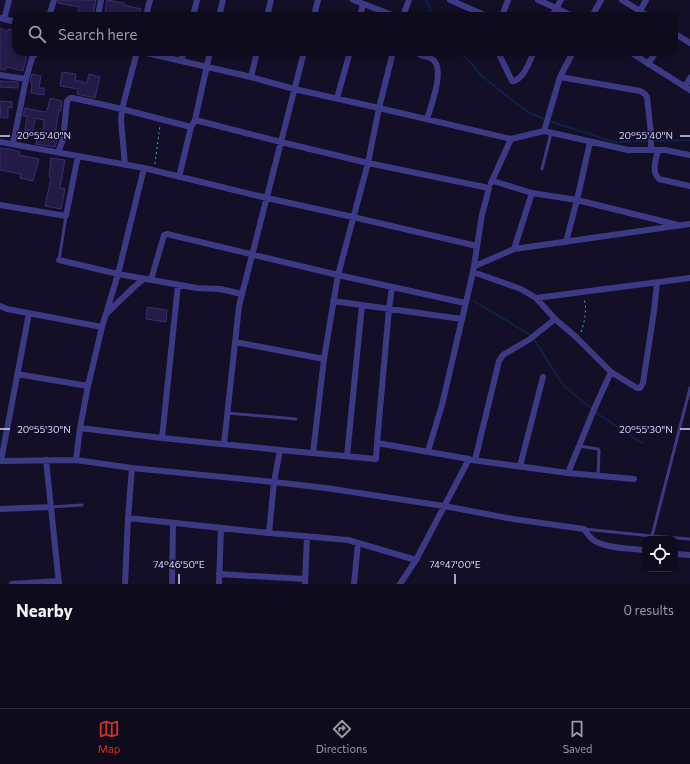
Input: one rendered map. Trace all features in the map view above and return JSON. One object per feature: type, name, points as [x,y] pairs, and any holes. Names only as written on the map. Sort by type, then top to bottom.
[{"type":"street","points":[[9,0],[2,19],[12,21]]},
{"type":"street","points":[[51,12],[54,0]]},
{"type":"street","points":[[99,12],[101,0]]},
{"type":"street","points":[[147,12],[150,0]]},
{"type":"street","points":[[194,12],[197,0]]},
{"type":"street","points":[[220,12],[223,0]]},
{"type":"street","points":[[268,12],[271,0]]},
{"type":"street","points":[[315,12],[318,0]]},
{"type":"street","points":[[353,0],[385,12]]},
{"type":"street","points":[[404,12],[409,0]]},
{"type":"street","points":[[450,0],[478,12]]},
{"type":"street","points":[[504,12],[508,0]]},
{"type":"street","points":[[538,0],[564,12]]},
{"type":"street","points":[[554,12],[561,0]]},
{"type":"street","points":[[594,12],[601,0]]},
{"type":"street","points":[[622,0],[640,11],[646,0]]},
{"type":"street","points":[[361,12],[363,4]]},
{"type":"street","points":[[678,36],[690,43]]},
{"type":"street","points":[[13,144],[26,79],[34,56]]},
{"type":"street","points":[[125,165],[121,127],[122,109],[137,56]]},
{"type":"street","points":[[159,56],[511,139],[545,128]]},
{"type":"street","points":[[181,61],[183,56]]},
{"type":"street","points":[[179,177],[209,56]]},
{"type":"street","points":[[251,77],[256,56]]},
{"type":"street","points":[[224,444],[239,306],[303,56]]},
{"type":"street","points":[[337,98],[349,56]]},
{"type":"street","points":[[313,453],[324,359],[338,275],[368,162],[392,56]]},
{"type":"street","points":[[424,56],[432,58],[438,69],[438,81],[427,119]]},
{"type":"street","points":[[500,56],[512,81],[514,82],[524,73],[532,56]]},
{"type":"street","points":[[545,128],[560,77],[571,56]]},
{"type":"street","points":[[636,56],[687,89],[690,78]]},
{"type":"street","points":[[648,64],[653,56]]},
{"type":"street","points":[[0,75],[26,79]]},
{"type":"street","points":[[560,77],[640,91],[646,94],[651,147]]},
{"type":"street","points":[[58,152],[63,140],[67,101],[70,98],[191,126]]},
{"type":"street","points":[[194,120],[281,142],[489,188]]},
{"type":"street","points":[[545,128],[551,133],[628,150],[651,147],[658,150],[665,150],[690,156]]},
{"type":"street","points":[[428,451],[442,405],[474,269],[482,215],[489,188],[511,139]]},
{"type":"street","points":[[0,142],[144,168],[477,246]]},
{"type":"street","points":[[566,242],[590,142]]},
{"type":"street","points":[[658,150],[654,170],[655,175],[659,179],[690,186]]},
{"type":"street","points":[[0,205],[66,216],[78,156]]},
{"type":"street","points":[[76,460],[88,386],[144,168]]},
{"type":"street","points":[[493,180],[532,193],[577,200],[683,226]]},
{"type":"street","points":[[514,249],[532,193]]},
{"type":"street","points":[[474,269],[514,249],[690,224]]},
{"type":"street","points":[[151,280],[164,235],[172,234],[251,255],[465,303]]},
{"type":"street","points":[[59,260],[144,279],[197,288],[220,289],[242,294]]},
{"type":"street","points":[[474,269],[521,289],[536,298],[611,372],[637,388],[640,388],[643,383],[657,283]]},
{"type":"street","points":[[536,298],[690,278]]},
{"type":"street","points":[[105,315],[144,279]]},
{"type":"street","points":[[162,438],[178,285]]},
{"type":"street","points":[[80,428],[162,438],[376,459],[392,287]]},
{"type":"street","points":[[333,301],[462,319]]},
{"type":"street","points":[[347,456],[362,305]]},
{"type":"street","points":[[0,306],[7,309],[102,327]]},
{"type":"street","points":[[28,313],[0,461],[76,460],[132,468],[326,488],[444,506],[513,519],[584,528],[594,541],[603,545],[642,550]]},
{"type":"street","points":[[400,584],[416,560],[444,506],[472,459],[499,361],[503,355],[532,337],[555,318]]},
{"type":"street","points":[[235,342],[324,359]]},
{"type":"street","points":[[568,473],[611,372]]},
{"type":"street","points":[[17,374],[88,386]]},
{"type":"street","points":[[520,466],[543,377]]},
{"type":"street","points":[[377,443],[568,473],[634,479]]},
{"type":"street","points":[[269,533],[274,482],[280,450]]},
{"type":"street","points":[[12,584],[59,583],[46,460]]},
{"type":"street","points":[[125,584],[132,468]]},
{"type":"street","points":[[0,509],[51,507]]},
{"type":"street","points":[[128,518],[348,540],[416,560]]},
{"type":"street","points":[[172,584],[173,523]]},
{"type":"street","points":[[219,584],[221,528]]},
{"type":"street","points":[[219,574],[305,581],[307,536]]},
{"type":"street","points":[[354,584],[358,543]]},
{"type":"street","points":[[678,554],[690,556]]},
{"type":"lane","points":[[542,169],[551,133]]},
{"type":"lane","points":[[59,260],[66,216]]},
{"type":"lane","points":[[584,528],[652,536],[690,388]]},
{"type":"lane","points":[[227,413],[296,419]]},
{"type":"lane","points":[[579,446],[599,451],[598,476]]},
{"type":"lane","points":[[51,507],[82,505]]},
{"type":"lane","points":[[678,538],[689,539],[690,534]]},
{"type":"path","points":[[154,171],[161,119]]},
{"type":"path","points":[[579,340],[586,313],[582,292]]},
{"type":"building","points":[[58,0],[96,0],[93,12],[78,12],[79,7],[58,3]]},
{"type":"building","points":[[107,0],[124,3],[124,5],[141,9],[140,12],[105,12]]},
{"type":"building","points":[[0,28],[8,32],[8,29],[12,30],[12,56],[27,56],[23,71],[6,67],[5,70],[0,69]]},
{"type":"building","points":[[62,72],[76,74],[75,80],[87,83],[89,74],[100,77],[95,98],[77,94],[78,89],[60,86]]},
{"type":"building","points":[[32,74],[41,76],[39,88],[44,88],[44,95],[31,93],[32,83],[30,82]]},
{"type":"building","points":[[0,81],[18,82],[18,88],[0,87]]},
{"type":"building","points":[[50,98],[62,101],[55,135],[58,136],[55,147],[36,144],[38,132],[43,133],[44,120],[35,118],[33,131],[25,130],[27,116],[23,116],[25,108],[45,112],[47,111]]},
{"type":"building","points":[[0,101],[12,102],[12,108],[8,107],[8,118],[0,117]]},
{"type":"building","points":[[0,148],[10,149],[20,152],[19,155],[39,159],[33,181],[20,178],[21,174],[0,170]]},
{"type":"building","points":[[51,158],[65,160],[60,188],[65,189],[61,209],[45,206],[51,178],[49,177]]},
{"type":"building","points":[[147,307],[167,310],[166,322],[146,319]]},
{"type":"waterway","points":[[426,0],[431,12]]},
{"type":"waterway","points":[[464,56],[481,75],[503,93],[528,112],[546,120],[614,142],[690,140]]},
{"type":"waterway","points":[[474,301],[532,336],[563,385],[598,414],[642,443]]}]
